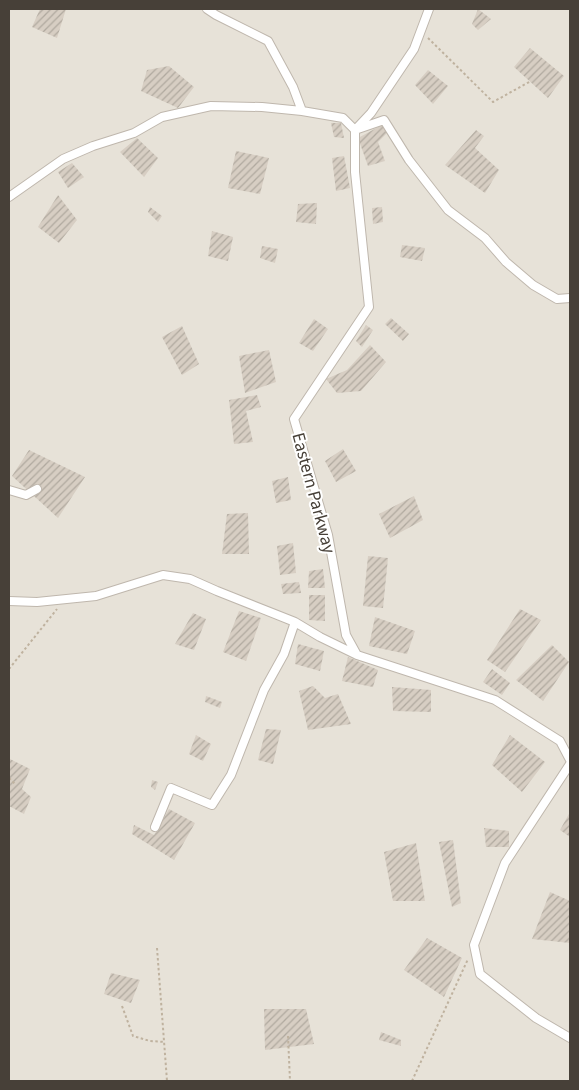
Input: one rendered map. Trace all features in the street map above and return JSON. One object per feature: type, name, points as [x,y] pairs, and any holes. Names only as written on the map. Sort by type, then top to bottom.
[{"type":"street","points":[[207,9],[268,41],[293,87],[302,111]]},
{"type":"street","points":[[355,130],[371,113],[414,49],[429,9]]},
{"type":"street","points":[[9,197],[63,159],[93,146],[134,133],[162,117],[211,106],[262,107],[302,111],[343,118],[355,130]]},
{"type":"street","points":[[355,130],[384,120],[410,160],[448,210],[485,238],[506,262],[533,285],[557,299],[570,298]]},
{"type":"street","name":"Eastern Parkway","points":[[355,130],[355,172],[369,308],[294,419],[328,535],[346,634],[357,655]]},
{"type":"street","points":[[9,490],[26,495],[37,489]]},
{"type":"street","points":[[9,601],[37,602],[96,596],[163,575],[190,579],[295,622],[357,655],[495,700],[560,741],[570,760]]},
{"type":"street","points":[[155,827],[171,788],[212,805],[231,775],[264,690],[284,654],[295,622]]},
{"type":"street","points":[[570,764],[505,863],[474,945],[480,974],[536,1018],[570,1038]]},
{"type":"path","points":[[421,31],[494,102],[531,81]]},
{"type":"path","points":[[9,669],[65,600]]},
{"type":"path","points":[[9,778],[16,785]]},
{"type":"path","points":[[412,1081],[474,945]]},
{"type":"path","points":[[157,948],[167,1081]]},
{"type":"path","points":[[122,1006],[133,1036],[150,1041],[165,1042]]},
{"type":"path","points":[[288,1036],[290,1081]]},
{"type":"shaded area","points":[[9,9],[570,9],[570,1081],[9,1081]]},
{"type":"building","points":[[40,9],[66,9],[57,38],[32,27]]},
{"type":"building","points":[[478,9],[491,19],[478,30],[472,24]]},
{"type":"building","points":[[530,48],[564,76],[548,98],[514,67]]},
{"type":"building","points":[[169,66],[194,87],[178,108],[141,91],[147,70]]},
{"type":"building","points":[[428,70],[448,86],[433,104],[415,85]]},
{"type":"building","points":[[331,123],[341,123],[344,138],[334,137]]},
{"type":"building","points":[[382,125],[387,133],[378,142],[385,161],[368,166],[358,138]]},
{"type":"building","points":[[476,130],[484,136],[475,148],[499,170],[485,193],[445,165]]},
{"type":"building","points":[[137,138],[158,158],[144,177],[120,152]]},
{"type":"building","points":[[236,151],[269,158],[260,194],[228,188]]},
{"type":"building","points":[[344,156],[350,188],[336,191],[332,158]]},
{"type":"building","points":[[72,163],[84,177],[68,188],[58,172]]},
{"type":"building","points":[[58,195],[77,220],[59,243],[38,227]]},
{"type":"building","points":[[317,203],[316,224],[296,222],[298,204]]},
{"type":"building","points":[[150,207],[162,216],[158,222],[148,212]]},
{"type":"building","points":[[382,207],[383,222],[373,224],[372,208]]},
{"type":"building","points":[[212,231],[233,237],[228,261],[208,256]]},
{"type":"building","points":[[402,245],[425,248],[422,261],[400,257]]},
{"type":"building","points":[[262,246],[278,249],[275,263],[260,258]]},
{"type":"building","points":[[391,318],[409,334],[403,341],[385,324]]},
{"type":"building","points":[[314,319],[328,329],[313,351],[299,343]]},
{"type":"building","points":[[366,325],[373,330],[362,347],[356,341]]},
{"type":"building","points":[[182,326],[199,364],[182,375],[162,337]]},
{"type":"building","points":[[370,345],[386,362],[361,391],[337,393],[326,379],[347,370]]},
{"type":"building","points":[[269,350],[276,382],[245,393],[239,356]]},
{"type":"building","points":[[257,395],[261,407],[246,411],[253,442],[234,444],[229,400]]},
{"type":"building","points":[[343,449],[356,471],[336,482],[325,461]]},
{"type":"building","points":[[29,450],[85,477],[58,518],[12,476]]},
{"type":"building","points":[[288,477],[291,500],[276,503],[272,481]]},
{"type":"building","points":[[414,496],[423,520],[390,538],[379,514]]},
{"type":"building","points":[[248,513],[249,554],[222,554],[227,514]]},
{"type":"building","points":[[293,543],[296,573],[280,575],[277,546]]},
{"type":"building","points":[[368,556],[388,558],[383,608],[363,606]]},
{"type":"building","points":[[323,569],[325,588],[308,588],[309,571]]},
{"type":"building","points":[[299,582],[301,593],[283,594],[281,584]]},
{"type":"building","points":[[309,595],[325,595],[325,621],[309,620]]},
{"type":"building","points":[[520,609],[541,620],[505,672],[487,660]]},
{"type":"building","points":[[239,611],[261,618],[246,661],[223,652]]},
{"type":"building","points":[[193,613],[206,619],[194,650],[175,644]]},
{"type":"building","points":[[375,617],[415,631],[407,654],[369,646]]},
{"type":"building","points":[[298,644],[324,651],[320,671],[295,664]]},
{"type":"building","points":[[552,645],[569,662],[543,701],[516,680]]},
{"type":"building","points":[[348,657],[378,670],[373,687],[342,681]]},
{"type":"building","points":[[492,669],[510,683],[502,695],[483,682]]},
{"type":"building","points":[[313,686],[325,698],[338,694],[351,724],[308,730],[299,691]]},
{"type":"building","points":[[392,687],[431,690],[431,712],[393,711]]},
{"type":"building","points":[[206,696],[222,702],[220,708],[205,702]]},
{"type":"building","points":[[266,729],[281,730],[273,764],[258,760]]},
{"type":"building","points":[[196,735],[211,744],[203,761],[189,754]]},
{"type":"building","points":[[510,735],[545,762],[522,792],[492,765]]},
{"type":"building","points":[[10,759],[30,769],[22,789],[31,797],[24,814],[9,806]]},
{"type":"building","points":[[152,780],[158,782],[155,790],[151,787]]},
{"type":"building","points":[[169,809],[195,823],[174,860],[132,834],[134,825],[154,835]]},
{"type":"building","points":[[570,812],[570,837],[560,830]]},
{"type":"building","points":[[484,828],[509,831],[509,847],[486,847]]},
{"type":"building","points":[[453,840],[461,903],[452,907],[439,842]]},
{"type":"building","points":[[416,843],[425,901],[393,901],[384,852]]},
{"type":"building","points":[[550,892],[570,901],[570,943],[532,939]]},
{"type":"building","points":[[427,938],[462,958],[444,997],[404,970]]},
{"type":"building","points":[[111,973],[140,980],[131,1003],[104,994]]},
{"type":"building","points":[[264,1009],[306,1009],[314,1044],[265,1050]]},
{"type":"building","points":[[381,1032],[401,1040],[401,1046],[379,1040]]}]
